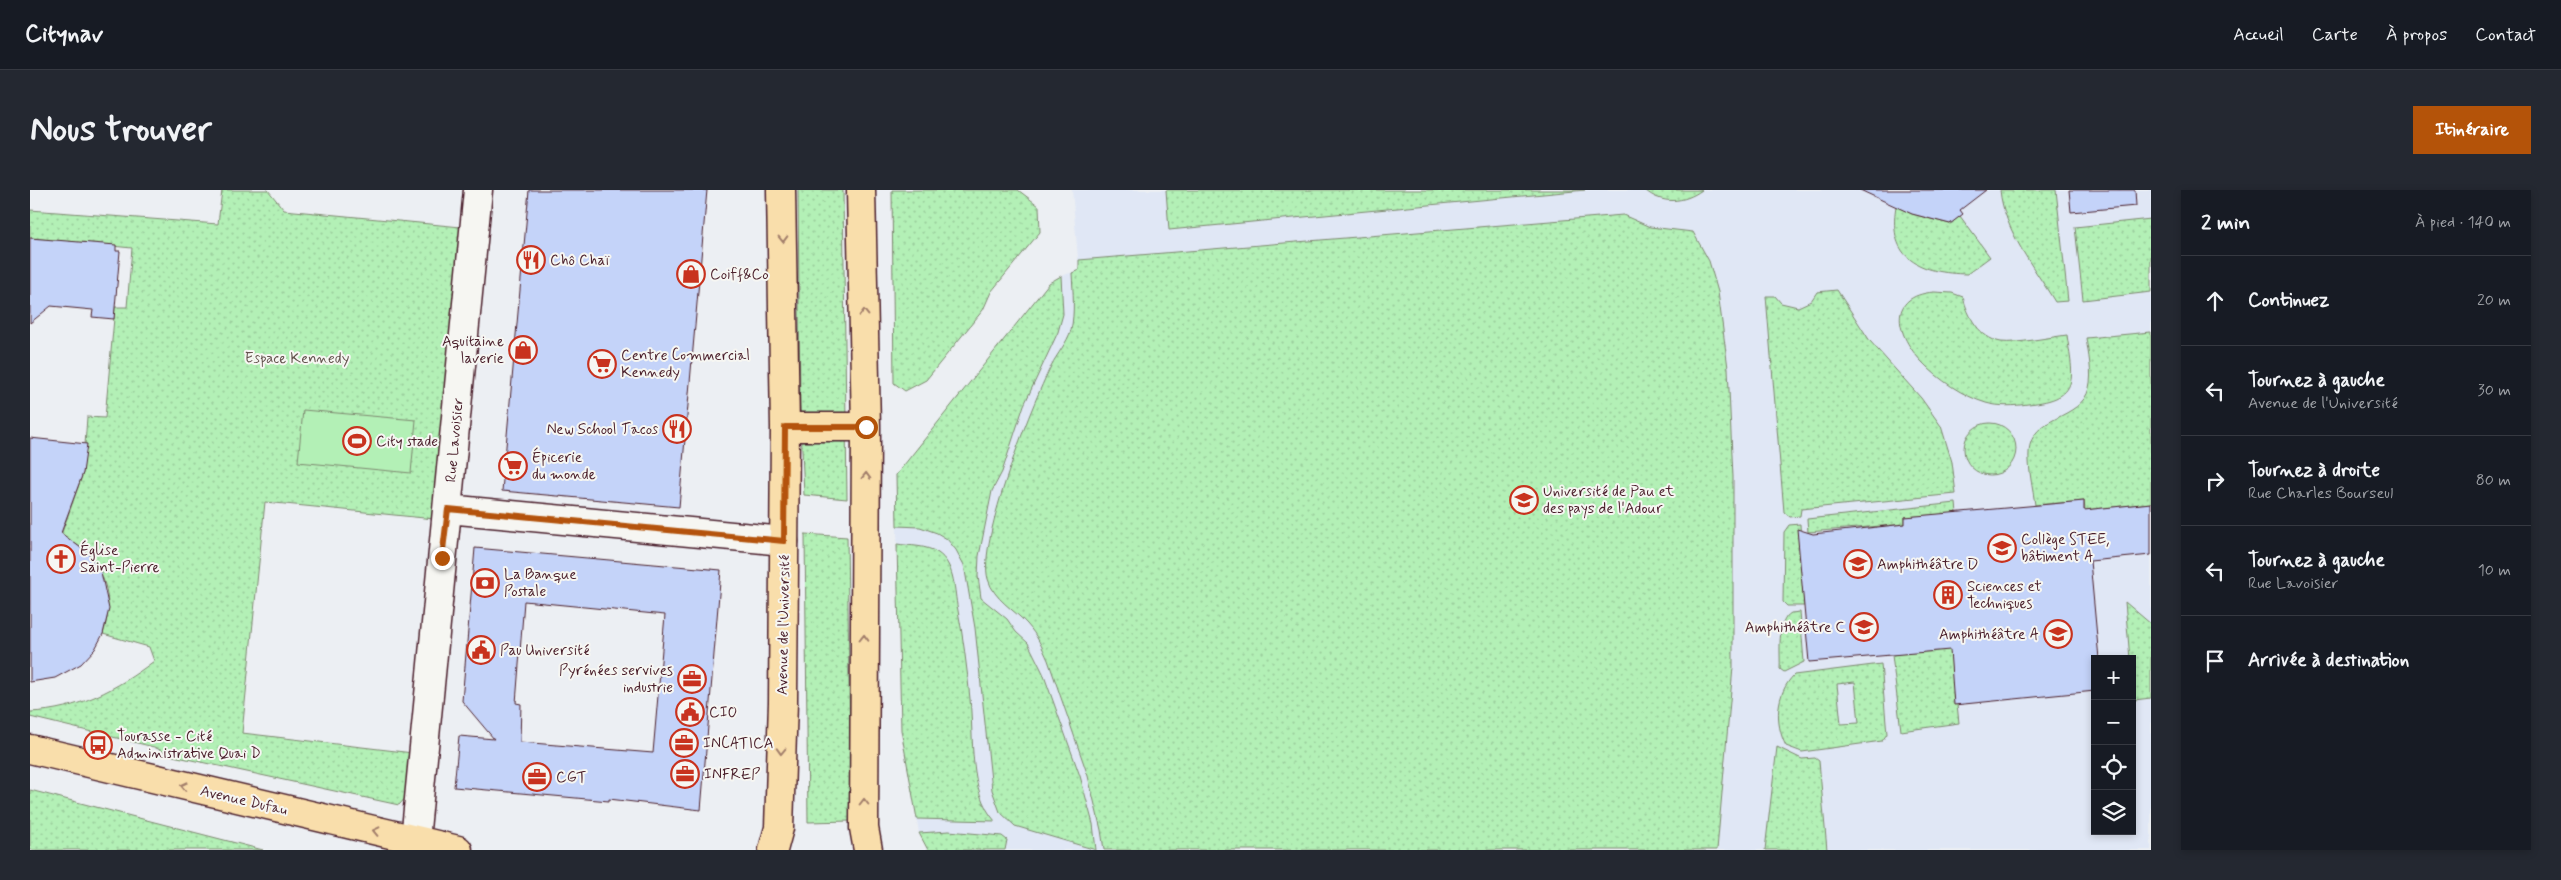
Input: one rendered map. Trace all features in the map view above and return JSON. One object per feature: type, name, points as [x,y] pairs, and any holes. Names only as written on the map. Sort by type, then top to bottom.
[{"type":"main road","name":"Avenue de l'Université","points":[[773,850],[779,828],[784,541],[785,427],[782,190]]},
{"type":"main road","points":[[861,190],[866,427],[863,687],[864,828],[868,850]]},
{"type":"main road","points":[[785,427],[866,427]]},
{"type":"main road","name":"Avenue Dufau","points":[[30,749],[458,850]]},
{"type":"street","name":"Rue Lavoisier","points":[[415,840],[478,190]]},
{"type":"street","points":[[448,509],[784,541]]},
{"type":"shaded area","name":"Université de Pau et des pays de l'Adour","points":[[1072,190],[2151,190],[2151,850],[928,850],[919,833],[901,730],[896,475],[1049,283],[1061,276],[1079,270]]},
{"type":"green space","name":"Espace Kennedy","points":[[222,190],[268,190],[284,210],[461,227],[434,519],[265,502],[242,733],[413,753],[409,794],[399,805],[173,756],[154,747],[30,717],[30,712],[64,707],[96,696],[126,680],[154,661],[149,647],[103,634],[108,603],[102,576],[86,553],[75,543],[61,535],[83,473],[87,417],[105,418],[115,307],[127,307],[132,248],[30,238],[30,210],[218,224]]},
{"type":"green space","points":[[798,190],[843,190],[847,499],[804,495],[800,405]]},
{"type":"green space","points":[[892,190],[1018,190],[1039,206],[1040,232],[991,292],[983,310],[926,380],[905,391],[894,383]]},
{"type":"green space","points":[[1166,190],[1585,190],[1169,230]]},
{"type":"green space","points":[[1645,190],[1702,190],[1681,200],[1666,200],[1652,195]]},
{"type":"green space","points":[[2000,190],[2056,190],[2068,301],[2055,302],[2029,262],[2007,220]]},
{"type":"green space","points":[[1896,206],[1912,214],[1950,224],[1960,216],[1990,257],[1967,274],[1935,271],[1922,266],[1911,260],[1902,251],[1897,239],[1895,224]]},
{"type":"green space","points":[[1623,215],[1650,227],[1693,232],[1709,261],[1718,292],[1728,368],[1733,477],[1733,667],[1717,850],[1104,850],[1088,776],[1048,660],[1031,628],[995,593],[988,579],[987,561],[998,505],[1020,440],[1042,385],[1071,330],[1073,309],[1072,273],[1079,270],[1079,260]]},
{"type":"green space","points":[[2151,219],[2151,292],[2083,300],[2075,227]]},
{"type":"green space","points":[[1061,276],[1063,314],[1058,332],[1024,405],[1002,472],[992,491],[979,556],[978,576],[981,598],[1007,619],[1016,632],[1028,643],[1043,673],[1080,776],[1093,824],[1096,850],[1015,826],[1000,812],[992,790],[975,628],[964,565],[956,550],[947,539],[937,533],[920,527],[897,526],[896,475],[1049,283]]},
{"type":"green space","points":[[1837,290],[1870,341],[1921,398],[1941,426],[1952,462],[1956,494],[1801,509],[1800,516],[1790,517],[1784,512],[1766,296],[1775,296],[1781,303],[1798,307],[1811,301],[1817,292]]},
{"type":"green space","points":[[1934,292],[1952,293],[1963,297],[1971,319],[1986,336],[1993,340],[2015,342],[2067,335],[2072,374],[2066,391],[2058,397],[2045,401],[2002,406],[1977,400],[1960,392],[1944,381],[1913,352],[1906,341],[1900,319],[1902,309],[1908,301],[1918,295]]},
{"type":"green space","points":[[2151,332],[2151,503],[2085,510],[2084,501],[2035,505],[2029,459],[2032,440],[2038,431],[2077,407],[2084,399],[2089,388],[2091,376],[2086,338]]},
{"type":"green space","name":"City stade","points":[[303,410],[416,420],[411,473],[298,462]]},
{"type":"green space","points":[[1985,423],[1995,423],[2009,430],[2016,444],[2016,454],[2009,468],[1995,475],[1985,475],[1975,471],[1968,464],[1964,454],[1964,444],[1968,434],[1975,427]]},
{"type":"green space","points":[[1956,503],[1957,513],[1905,517],[1905,524],[1808,532],[1807,519]]},
{"type":"green space","points":[[1800,524],[1804,606],[1787,606],[1783,602],[1784,532],[1789,525]]},
{"type":"green space","points":[[805,534],[847,537],[851,821],[808,822]]},
{"type":"green space","points":[[897,544],[934,550],[943,558],[950,569],[954,583],[966,663],[976,779],[986,809],[995,821],[917,819],[901,730]]},
{"type":"green space","points":[[2125,602],[2151,624],[2151,698],[2136,700],[2136,655],[2130,655]]},
{"type":"green space","points":[[1800,612],[1804,662],[1784,672],[1780,669],[1781,630],[1786,617],[1791,613]]},
{"type":"green space","points":[[1967,643],[1957,704],[1959,723],[1901,731],[1892,655]]},
{"type":"green space","points":[[1881,664],[1887,734],[1882,741],[1802,752],[1786,746],[1780,728],[1780,699],[1783,690],[1794,675]],"holes":[[[1855,682],[1859,723],[1841,724],[1837,684]]]},
{"type":"green space","points":[[1777,747],[1802,759],[1815,758],[1819,761],[1827,850],[1765,850]]},
{"type":"green space","points":[[30,790],[263,850],[30,850]]},
{"type":"green space","points":[[949,831],[1002,836],[1007,840],[1005,850],[928,850],[919,833]]},
{"type":"building","name":"Centre Commercial Kennedy","points":[[529,190],[707,190],[679,507],[502,491]]},
{"type":"building","points":[[1860,190],[1986,190],[1960,210],[1963,214],[1950,224],[1912,214]]},
{"type":"building","points":[[2069,190],[2135,190],[2136,206],[2071,212]]},
{"type":"building","points":[[30,238],[116,245],[116,251],[120,251],[114,319],[92,317],[93,310],[51,306],[30,323]]},
{"type":"building","name":"Église Saint-Pierre","points":[[30,438],[87,444],[83,473],[61,533],[89,554],[101,572],[109,609],[103,634],[95,649],[81,664],[55,678],[30,682]]},
{"type":"building","name":"Sciences et Techniques","points":[[2084,501],[2084,510],[2151,503],[2151,555],[2090,561],[2099,655],[2091,655],[2091,691],[1954,705],[1950,650],[1809,662],[1797,529],[1813,534],[1905,524],[1905,517]]},
{"type":"building","points":[[475,548],[721,570],[701,810],[609,799],[609,801],[454,787],[459,736],[494,739],[462,701]],"holes":[[[524,601],[665,615],[653,753],[520,742],[521,704],[516,703]]]},
{"type":"place","name":"Chô Chaï","points":[[531,260]]},
{"type":"place","name":"Coiff&Co","points":[[691,274]]},
{"type":"place","name":"Aquitaine laverie","points":[[523,350]]},
{"type":"place","name":"Centre Commercial Kennedy","points":[[602,364]]},
{"type":"place","name":"New School Tacos","points":[[677,429]]},
{"type":"place","name":"City stade","points":[[357,441]]},
{"type":"place","name":"Épicerie du monde","points":[[513,466]]},
{"type":"place","name":"Université de Pau et des pays de l'Adour","points":[[1524,500]]},
{"type":"place","name":"Collège STEE, bâtiment A","points":[[2002,548]]},
{"type":"place","name":"Église Saint-Pierre","points":[[61,559]]},
{"type":"place","name":"Amphithéâtre D","points":[[1858,564]]},
{"type":"place","name":"La Banque Postale","points":[[485,583]]},
{"type":"place","name":"Sciences et Techniques","points":[[1948,595]]},
{"type":"place","name":"Amphithéâtre C","points":[[1864,627]]},
{"type":"place","name":"Amphithéâtre A","points":[[2058,634]]},
{"type":"place","name":"Pau Université","points":[[481,650]]},
{"type":"place","name":"Pyrénées servives industrie","points":[[692,679]]},
{"type":"place","name":"CIO","points":[[690,712]]},
{"type":"place","name":"INCATICA","points":[[684,743]]},
{"type":"place","name":"Tourasse - Cité Administrative Quai D","points":[[98,745]]},
{"type":"place","name":"INFREP","points":[[685,774]]},
{"type":"place","name":"CGT","points":[[537,777]]},
{"type":"route","points":[[442,558],[448,509],[784,541],[785,427],[866,427]]}]
